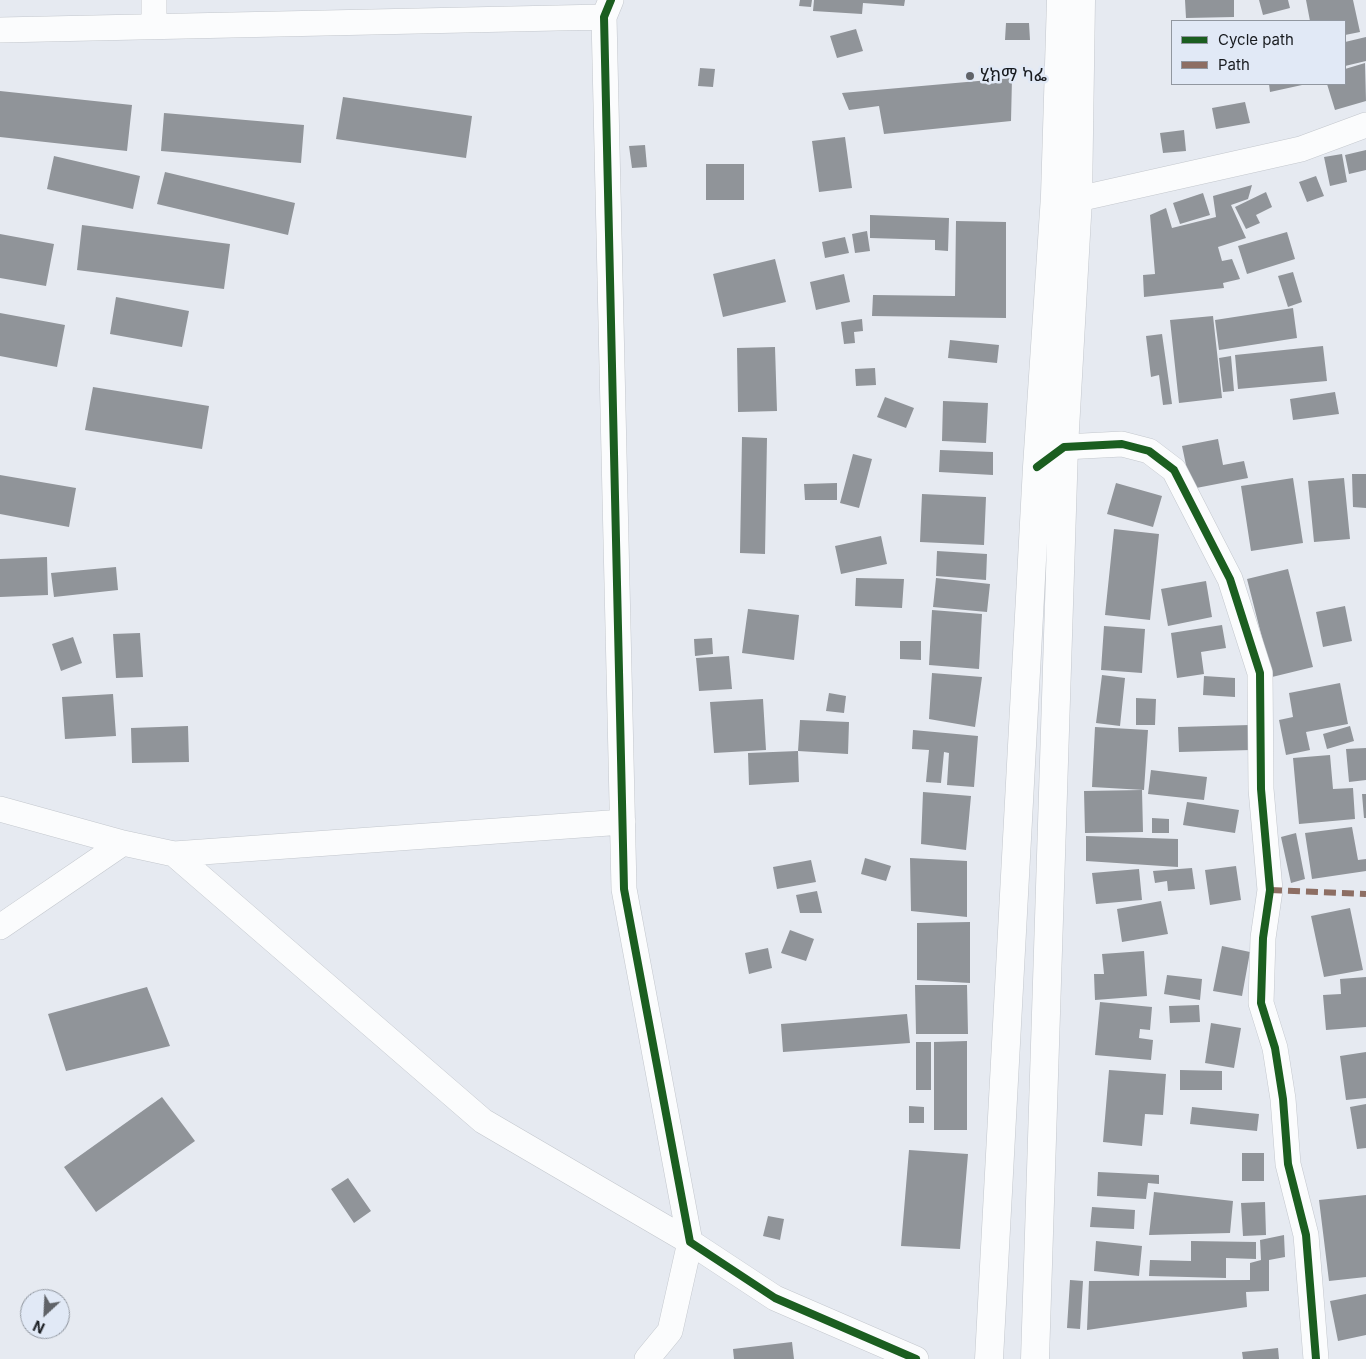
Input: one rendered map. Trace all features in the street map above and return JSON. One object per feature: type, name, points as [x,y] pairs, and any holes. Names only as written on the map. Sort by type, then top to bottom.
[{"type":"main road","points":[[1035,1359],[1064,448],[1078,199],[1071,2]]},
{"type":"main road","points":[[989,1359],[1037,468],[1071,2]]},
{"type":"street","points":[[154,0],[154,26]]},
{"type":"street","points":[[0,30],[154,26],[503,10],[607,9],[624,889],[690,1242],[670,1332],[647,1359]]},
{"type":"street","points":[[1078,199],[1301,149],[1366,126]]},
{"type":"street","points":[[1037,468],[1064,448],[1122,444],[1149,451],[1174,470],[1230,579],[1260,673],[1261,789],[1270,890],[1263,938],[1261,1003],[1275,1048],[1283,1099],[1288,1164],[1306,1235],[1316,1359]]},
{"type":"street","points":[[0,809],[123,843],[174,854],[623,822]]},
{"type":"street","points":[[0,927],[123,843]]},
{"type":"street","points":[[174,854],[483,1121],[690,1242],[775,1298],[916,1359]]},
{"type":"building","points":[[800,0],[812,0],[811,7],[799,6]]},
{"type":"building","points":[[814,0],[905,0],[904,6],[863,3],[862,14],[813,11]]},
{"type":"building","points":[[1185,0],[1234,0],[1234,17],[1186,18]]},
{"type":"building","points":[[1259,0],[1288,0],[1290,8],[1263,15]]},
{"type":"building","points":[[1306,0],[1353,0],[1360,32],[1346,35],[1346,20],[1310,20]]},
{"type":"building","points":[[1006,23],[1029,23],[1030,40],[1005,40]]},
{"type":"building","points":[[856,29],[863,51],[837,58],[830,36]]},
{"type":"building","points":[[1366,37],[1366,61],[1346,66],[1346,42]]},
{"type":"building","points":[[1365,63],[1366,101],[1335,110],[1327,85],[1346,85],[1346,69]]},
{"type":"building","points":[[700,68],[715,69],[713,87],[698,86]]},
{"type":"building","points":[[1012,78],[1011,121],[884,134],[879,106],[849,110],[842,93]]},
{"type":"building","points":[[1269,85],[1302,85],[1270,92]]},
{"type":"building","points":[[0,91],[132,105],[127,151],[0,137]]},
{"type":"building","points":[[343,97],[472,116],[466,158],[336,139]]},
{"type":"building","points":[[1245,102],[1250,123],[1216,129],[1212,108]]},
{"type":"building","points":[[164,113],[304,125],[301,163],[161,151]]},
{"type":"building","points":[[1184,130],[1186,151],[1163,153],[1160,133]]},
{"type":"building","points":[[845,137],[852,188],[819,192],[812,141]]},
{"type":"building","points":[[645,145],[647,167],[632,168],[629,146]]},
{"type":"building","points":[[1366,150],[1366,170],[1349,174],[1345,155]]},
{"type":"building","points":[[1342,154],[1347,182],[1330,186],[1324,157]]},
{"type":"building","points":[[54,156],[140,176],[133,209],[47,189]]},
{"type":"building","points":[[706,164],[744,164],[744,200],[706,200]]},
{"type":"building","points":[[165,172],[295,203],[288,235],[157,204]]},
{"type":"building","points":[[1316,176],[1324,196],[1307,202],[1299,182]]},
{"type":"building","points":[[1252,185],[1248,199],[1231,205],[1246,238],[1218,247],[1222,261],[1232,259],[1240,279],[1223,283],[1224,288],[1144,297],[1143,275],[1155,274],[1150,215],[1166,208],[1172,228],[1216,217],[1213,196]]},
{"type":"building","points":[[1266,192],[1272,207],[1256,215],[1260,223],[1246,229],[1235,207]]},
{"type":"building","points":[[1203,193],[1210,215],[1180,224],[1173,203]]},
{"type":"building","points":[[870,215],[949,218],[948,251],[935,250],[935,240],[870,238]]},
{"type":"building","points":[[956,221],[1006,222],[1006,318],[872,316],[873,295],[955,296]]},
{"type":"building","points":[[82,225],[230,244],[224,289],[77,270]]},
{"type":"building","points":[[867,231],[870,251],[855,253],[852,234]]},
{"type":"building","points":[[1287,232],[1295,259],[1247,274],[1238,246]]},
{"type":"building","points":[[0,234],[54,244],[46,286],[0,278]]},
{"type":"building","points":[[845,237],[849,253],[825,258],[822,242]]},
{"type":"building","points":[[775,259],[786,302],[723,317],[713,274]]},
{"type":"building","points":[[1293,272],[1302,302],[1288,307],[1278,276]]},
{"type":"building","points":[[844,274],[850,302],[816,310],[810,282]]},
{"type":"building","points":[[116,297],[189,311],[182,347],[110,334]]},
{"type":"building","points":[[1293,308],[1297,338],[1219,350],[1215,320]]},
{"type":"building","points":[[0,313],[65,325],[57,367],[0,356]]},
{"type":"building","points":[[1213,316],[1222,398],[1179,403],[1170,320]]},
{"type":"building","points":[[862,319],[863,331],[854,332],[855,343],[844,344],[841,322]]},
{"type":"building","points":[[1162,334],[1172,404],[1163,405],[1159,375],[1151,377],[1146,336]]},
{"type":"building","points":[[950,340],[999,345],[997,363],[948,358]]},
{"type":"building","points":[[1323,346],[1327,381],[1238,389],[1235,355]]},
{"type":"building","points":[[775,347],[777,411],[738,412],[737,348]]},
{"type":"building","points":[[1231,356],[1234,391],[1223,392],[1219,358]]},
{"type":"building","points":[[875,368],[876,385],[856,386],[855,369]]},
{"type":"building","points":[[93,387],[209,406],[202,449],[85,430]]},
{"type":"building","points":[[1335,392],[1339,414],[1293,420],[1290,399]]},
{"type":"building","points":[[885,397],[914,408],[906,428],[877,417]]},
{"type":"building","points":[[943,401],[988,403],[986,443],[942,441]]},
{"type":"building","points":[[742,437],[767,438],[765,554],[740,553]]},
{"type":"building","points":[[1218,439],[1223,465],[1244,461],[1248,478],[1191,489],[1182,446]]},
{"type":"building","points":[[940,450],[993,452],[993,475],[939,472]]},
{"type":"building","points":[[853,454],[872,459],[859,508],[840,503]]},
{"type":"building","points":[[1352,474],[1366,474],[1366,508],[1353,507]]},
{"type":"building","points":[[0,475],[76,488],[69,527],[0,514]]},
{"type":"building","points":[[1293,478],[1303,543],[1251,551],[1241,486]]},
{"type":"building","points":[[1344,478],[1350,539],[1314,542],[1308,481]]},
{"type":"building","points":[[837,483],[837,500],[805,500],[804,484]]},
{"type":"building","points":[[1116,483],[1162,496],[1153,527],[1107,514]]},
{"type":"building","points":[[922,494],[986,497],[984,545],[920,542]]},
{"type":"building","points":[[1114,529],[1159,534],[1150,620],[1105,615]]},
{"type":"building","points":[[881,536],[887,564],[841,574],[835,546]]},
{"type":"building","points":[[937,551],[987,554],[986,580],[936,576]]},
{"type":"building","points":[[47,557],[48,595],[0,597],[0,559]]},
{"type":"building","points":[[116,567],[118,590],[54,597],[51,573]]},
{"type":"building","points":[[1288,569],[1313,667],[1272,677],[1247,579]]},
{"type":"building","points":[[856,578],[904,579],[902,608],[855,606]]},
{"type":"building","points":[[936,578],[990,584],[987,612],[933,607]]},
{"type":"building","points":[[1206,581],[1212,617],[1168,626],[1161,589]]},
{"type":"building","points":[[1345,606],[1352,641],[1323,647],[1316,612]]},
{"type":"building","points":[[748,609],[799,615],[794,660],[742,653]]},
{"type":"building","points":[[932,610],[982,614],[979,669],[929,665]]},
{"type":"building","points":[[1222,625],[1226,648],[1201,652],[1204,674],[1177,678],[1171,633]]},
{"type":"building","points":[[1104,626],[1145,629],[1142,673],[1101,670]]},
{"type":"building","points":[[140,633],[143,677],[116,678],[113,634]]},
{"type":"building","points":[[73,637],[82,663],[61,671],[52,644]]},
{"type":"building","points":[[712,638],[713,654],[695,656],[694,639]]},
{"type":"building","points":[[900,641],[921,641],[921,660],[900,659]]},
{"type":"building","points":[[729,656],[732,689],[699,691],[696,658]]},
{"type":"building","points":[[932,673],[982,677],[975,727],[929,719]]},
{"type":"building","points":[[1102,675],[1125,678],[1120,726],[1096,723]]},
{"type":"building","points":[[1204,676],[1235,678],[1235,697],[1203,695]]},
{"type":"building","points":[[1340,683],[1348,724],[1306,732],[1310,750],[1286,755],[1279,720],[1293,717],[1289,693]]},
{"type":"building","points":[[829,693],[846,696],[844,713],[826,711]]},
{"type":"building","points":[[113,694],[116,736],[65,739],[62,697]]},
{"type":"building","points":[[1136,698],[1156,699],[1155,725],[1136,725]]},
{"type":"building","points":[[763,699],[766,750],[714,753],[710,702]]},
{"type":"building","points":[[800,720],[849,722],[848,754],[798,751]]},
{"type":"building","points":[[1250,725],[1251,750],[1179,752],[1178,727]]},
{"type":"building","points":[[188,726],[189,762],[132,763],[131,728]]},
{"type":"building","points":[[1350,726],[1354,741],[1327,749],[1323,734]]},
{"type":"building","points":[[1095,727],[1148,730],[1144,790],[1092,787]]},
{"type":"building","points":[[913,730],[978,736],[974,787],[947,785],[949,753],[944,752],[941,783],[926,782],[929,750],[912,749]]},
{"type":"building","points":[[1366,748],[1366,780],[1349,782],[1346,749]]},
{"type":"building","points":[[798,751],[799,782],[749,785],[748,753]]},
{"type":"building","points":[[1330,755],[1333,789],[1353,788],[1355,819],[1299,824],[1293,758]]},
{"type":"building","points":[[1151,770],[1207,777],[1204,800],[1148,794]]},
{"type":"building","points":[[1142,790],[1143,832],[1085,833],[1084,791]]},
{"type":"building","points":[[923,792],[971,796],[966,850],[921,844]]},
{"type":"building","points":[[1362,794],[1366,794],[1366,818],[1364,818]]},
{"type":"building","points":[[1187,802],[1239,810],[1235,833],[1183,825]]},
{"type":"building","points":[[1152,818],[1169,819],[1169,833],[1152,833]]},
{"type":"building","points":[[1352,827],[1358,860],[1366,859],[1366,871],[1312,879],[1305,833]]},
{"type":"building","points":[[1296,833],[1305,879],[1291,883],[1281,837]]},
{"type":"building","points":[[1086,836],[1178,839],[1178,867],[1086,861]]},
{"type":"building","points":[[865,858],[891,866],[886,881],[861,874]]},
{"type":"building","points":[[910,858],[967,861],[967,917],[911,911]]},
{"type":"building","points":[[811,860],[816,882],[777,889],[773,867]]},
{"type":"building","points":[[1236,866],[1241,900],[1210,905],[1205,870]]},
{"type":"building","points":[[1192,868],[1195,889],[1168,891],[1167,881],[1155,883],[1153,871]]},
{"type":"building","points":[[1139,869],[1142,900],[1096,904],[1092,873]]},
{"type":"building","points":[[817,891],[822,913],[800,913],[796,895]]},
{"type":"building","points":[[1161,901],[1168,934],[1122,942],[1117,909]]},
{"type":"building","points":[[1350,908],[1363,970],[1324,977],[1311,916]]},
{"type":"building","points":[[970,922],[970,983],[917,980],[917,923]]},
{"type":"building","points":[[790,930],[814,939],[806,961],[781,953]]},
{"type":"building","points":[[1222,946],[1250,952],[1242,996],[1213,991]]},
{"type":"building","points":[[768,948],[772,968],[749,974],[745,953]]},
{"type":"building","points":[[1144,951],[1147,996],[1095,1000],[1094,974],[1104,974],[1102,954]]},
{"type":"building","points":[[1167,975],[1202,979],[1200,1000],[1164,994]]},
{"type":"building","points":[[1366,977],[1366,1027],[1326,1030],[1323,995],[1341,994],[1340,979]]},
{"type":"building","points":[[915,985],[967,985],[968,1034],[916,1034]]},
{"type":"building","points":[[147,987],[170,1046],[66,1071],[48,1014]]},
{"type":"building","points":[[1100,1002],[1152,1007],[1150,1030],[1140,1029],[1139,1038],[1153,1040],[1151,1060],[1095,1055]]},
{"type":"building","points":[[1199,1005],[1200,1022],[1170,1023],[1169,1006]]},
{"type":"building","points":[[907,1014],[910,1043],[783,1052],[781,1024]]},
{"type":"building","points":[[1211,1023],[1241,1028],[1234,1068],[1205,1063]]},
{"type":"building","points":[[967,1041],[967,1130],[934,1130],[934,1042]]},
{"type":"building","points":[[916,1042],[931,1042],[931,1090],[916,1090]]},
{"type":"building","points":[[1366,1052],[1366,1098],[1346,1100],[1340,1056]]},
{"type":"building","points":[[1109,1070],[1166,1074],[1163,1115],[1145,1114],[1142,1146],[1103,1142]]},
{"type":"building","points":[[1180,1070],[1222,1071],[1222,1090],[1180,1090]]},
{"type":"building","points":[[162,1097],[195,1141],[96,1212],[64,1167]]},
{"type":"building","points":[[1366,1104],[1366,1148],[1357,1149],[1350,1107]]},
{"type":"building","points":[[909,1106],[924,1107],[924,1123],[909,1123]]},
{"type":"building","points":[[1192,1107],[1259,1114],[1257,1131],[1190,1124]]},
{"type":"building","points":[[909,1150],[968,1154],[960,1249],[901,1246]]},
{"type":"building","points":[[1242,1153],[1264,1153],[1264,1181],[1242,1181]]},
{"type":"building","points":[[1098,1172],[1159,1175],[1159,1184],[1148,1183],[1146,1199],[1097,1196]]},
{"type":"building","points":[[348,1178],[371,1211],[354,1223],[331,1189]]},
{"type":"building","points":[[1154,1192],[1233,1201],[1230,1233],[1149,1235]]},
{"type":"building","points":[[1366,1195],[1366,1277],[1329,1281],[1319,1200]]},
{"type":"building","points":[[1265,1202],[1266,1235],[1243,1236],[1241,1203]]},
{"type":"building","points":[[1092,1207],[1135,1210],[1134,1229],[1090,1227]]},
{"type":"building","points":[[768,1216],[784,1219],[780,1240],[763,1236]]},
{"type":"building","points":[[1284,1235],[1285,1257],[1269,1260],[1269,1291],[1246,1292],[1247,1307],[1087,1330],[1089,1281],[1250,1280],[1250,1263],[1261,1260],[1260,1240]]},
{"type":"building","points":[[1096,1241],[1142,1246],[1139,1276],[1094,1271]]},
{"type":"building","points":[[1191,1241],[1256,1242],[1256,1259],[1226,1258],[1226,1278],[1149,1276],[1150,1260],[1191,1261]]},
{"type":"building","points":[[1070,1280],[1083,1281],[1080,1329],[1067,1328]]},
{"type":"building","points":[[1366,1294],[1366,1335],[1338,1341],[1330,1301]]},
{"type":"building","points":[[792,1342],[794,1359],[734,1359],[733,1349]]},
{"type":"building","points":[[1278,1348],[1279,1359],[1243,1359],[1242,1352]]},
{"type":"marked path","points":[[1270,890],[1366,894]]},
{"type":"cycle path","points":[[611,0],[604,17],[624,889],[690,1242],[775,1298],[916,1359]]},
{"type":"cycle path","points":[[1037,467],[1064,447],[1122,444],[1149,451],[1174,470],[1230,579],[1260,673],[1261,789],[1270,890],[1263,938],[1261,1003],[1275,1048],[1283,1099],[1288,1164],[1306,1235],[1316,1359]]},
{"type":"place","name":"ሂክማ ካፌ","points":[[970,76]]}]
